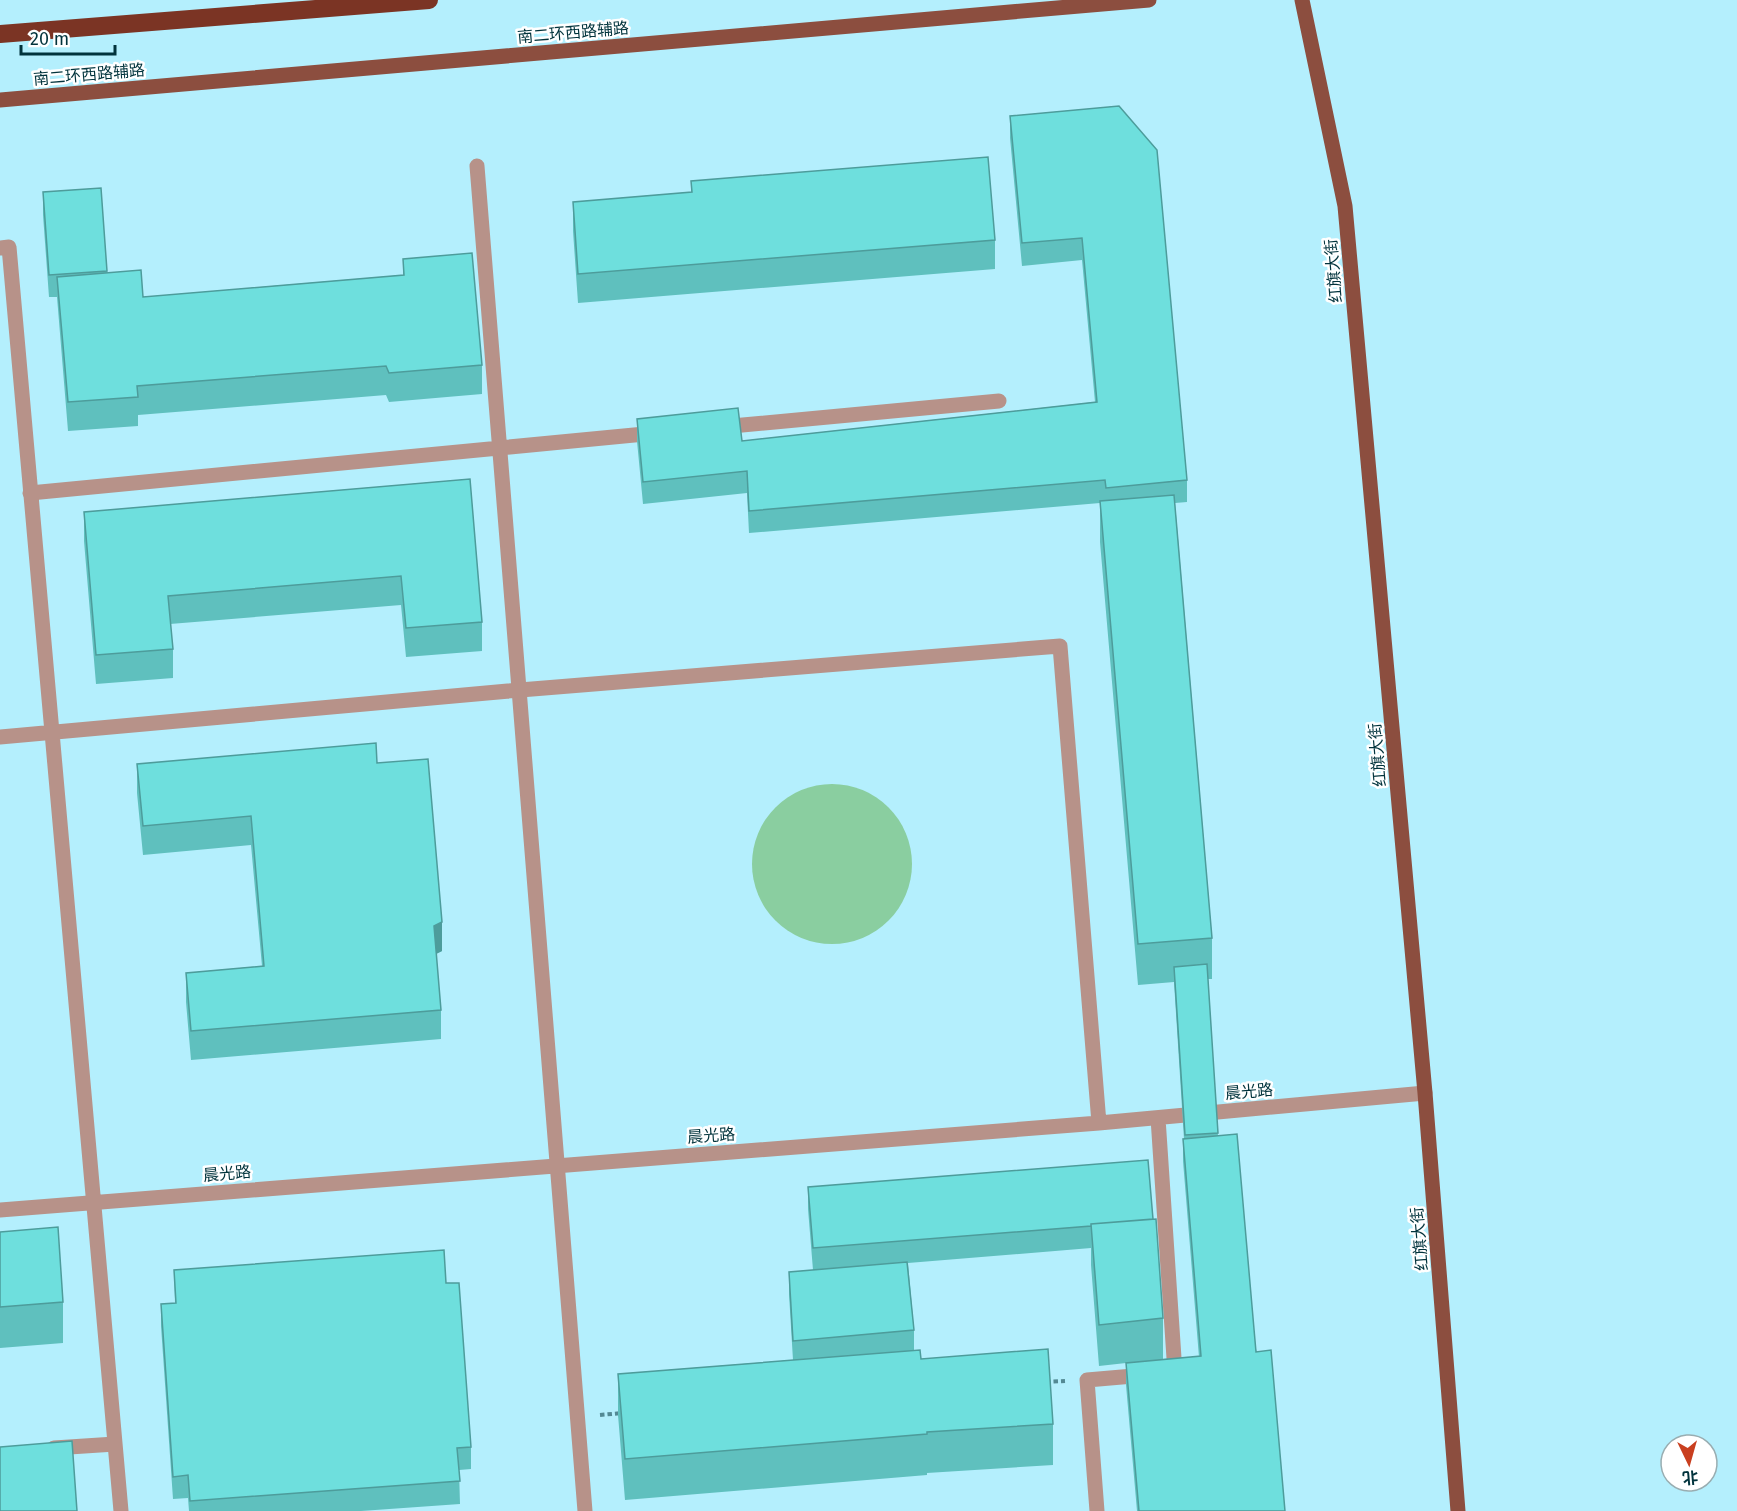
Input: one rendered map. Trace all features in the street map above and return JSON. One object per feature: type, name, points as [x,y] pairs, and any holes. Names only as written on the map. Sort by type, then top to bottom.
[{"type":"highway","points":[[0,34],[429,0]]},
{"type":"main road","name":"南二环西路辅路","points":[[0,100],[1149,0]]},
{"type":"main road","name":"红旗大街","points":[[1302,0],[1345,206],[1425,1093],[1458,1511]]},
{"type":"street","points":[[477,166],[585,1511]]},
{"type":"street","points":[[0,248],[9,247],[121,1511]]},
{"type":"street","points":[[702,429],[999,401]]},
{"type":"street","points":[[30,493],[666,432]]},
{"type":"street","points":[[0,737],[520,690],[1060,646],[1099,1123]]},
{"type":"street","name":"晨光路","points":[[0,1210],[1099,1123],[1425,1093]]},
{"type":"street","points":[[1097,1511],[1087,1380],[1175,1373],[1158,1118]]},
{"type":"street","points":[[34,1450],[115,1444]]},
{"type":"path","points":[[1038,1382],[1087,1380]]},
{"type":"path","points":[[578,1416],[626,1412]]},
{"type":"green space","points":[[832,784],[862,790],[888,808],[906,834],[912,864],[906,894],[888,920],[862,938],[832,944],[802,938],[776,920],[758,894],[752,864],[758,834],[776,808],[802,790]]},
{"type":"building","points":[[1119,106],[1157,150],[1187,480],[1106,488],[1105,480],[749,511],[747,471],[643,482],[637,419],[738,408],[742,441],[1097,402],[1082,238],[1022,243],[1010,116]]},
{"type":"building","points":[[988,157],[995,240],[578,274],[573,202],[692,192],[691,181]]},
{"type":"building","points":[[101,188],[107,271],[49,275],[43,192]]},
{"type":"building","points":[[472,253],[482,365],[389,373],[386,366],[137,386],[138,397],[68,402],[57,277],[141,270],[143,297],[404,275],[403,259]]},
{"type":"building","points":[[470,479],[482,622],[406,628],[401,576],[168,596],[173,649],[96,655],[84,512]]},
{"type":"building","points":[[1174,495],[1212,938],[1138,944],[1100,501]]},
{"type":"building","points":[[376,743],[377,763],[428,759],[442,922],[434,926],[441,1010],[191,1031],[186,973],[264,966],[251,816],[143,826],[137,764]]},
{"type":"building","points":[[1207,964],[1218,1133],[1185,1135],[1174,967]]},
{"type":"building","points":[[1237,1134],[1256,1352],[1271,1350],[1285,1511],[1139,1511],[1126,1363],[1201,1356],[1183,1139]]},
{"type":"building","points":[[1148,1160],[1153,1219],[813,1248],[808,1187]]},
{"type":"building","points":[[1156,1219],[1163,1318],[1099,1325],[1091,1224]]},
{"type":"building","points":[[58,1227],[63,1302],[0,1307],[0,1232]]},
{"type":"building","points":[[444,1250],[446,1283],[459,1283],[471,1447],[457,1448],[460,1481],[190,1501],[188,1475],[173,1477],[161,1304],[176,1303],[174,1270]]},
{"type":"building","points":[[907,1262],[914,1330],[793,1341],[789,1272]]},
{"type":"building","points":[[1048,1349],[1053,1424],[927,1432],[927,1434],[625,1459],[618,1374],[920,1350],[921,1359]]},
{"type":"building","points":[[72,1441],[77,1511],[0,1511],[0,1447]]}]
